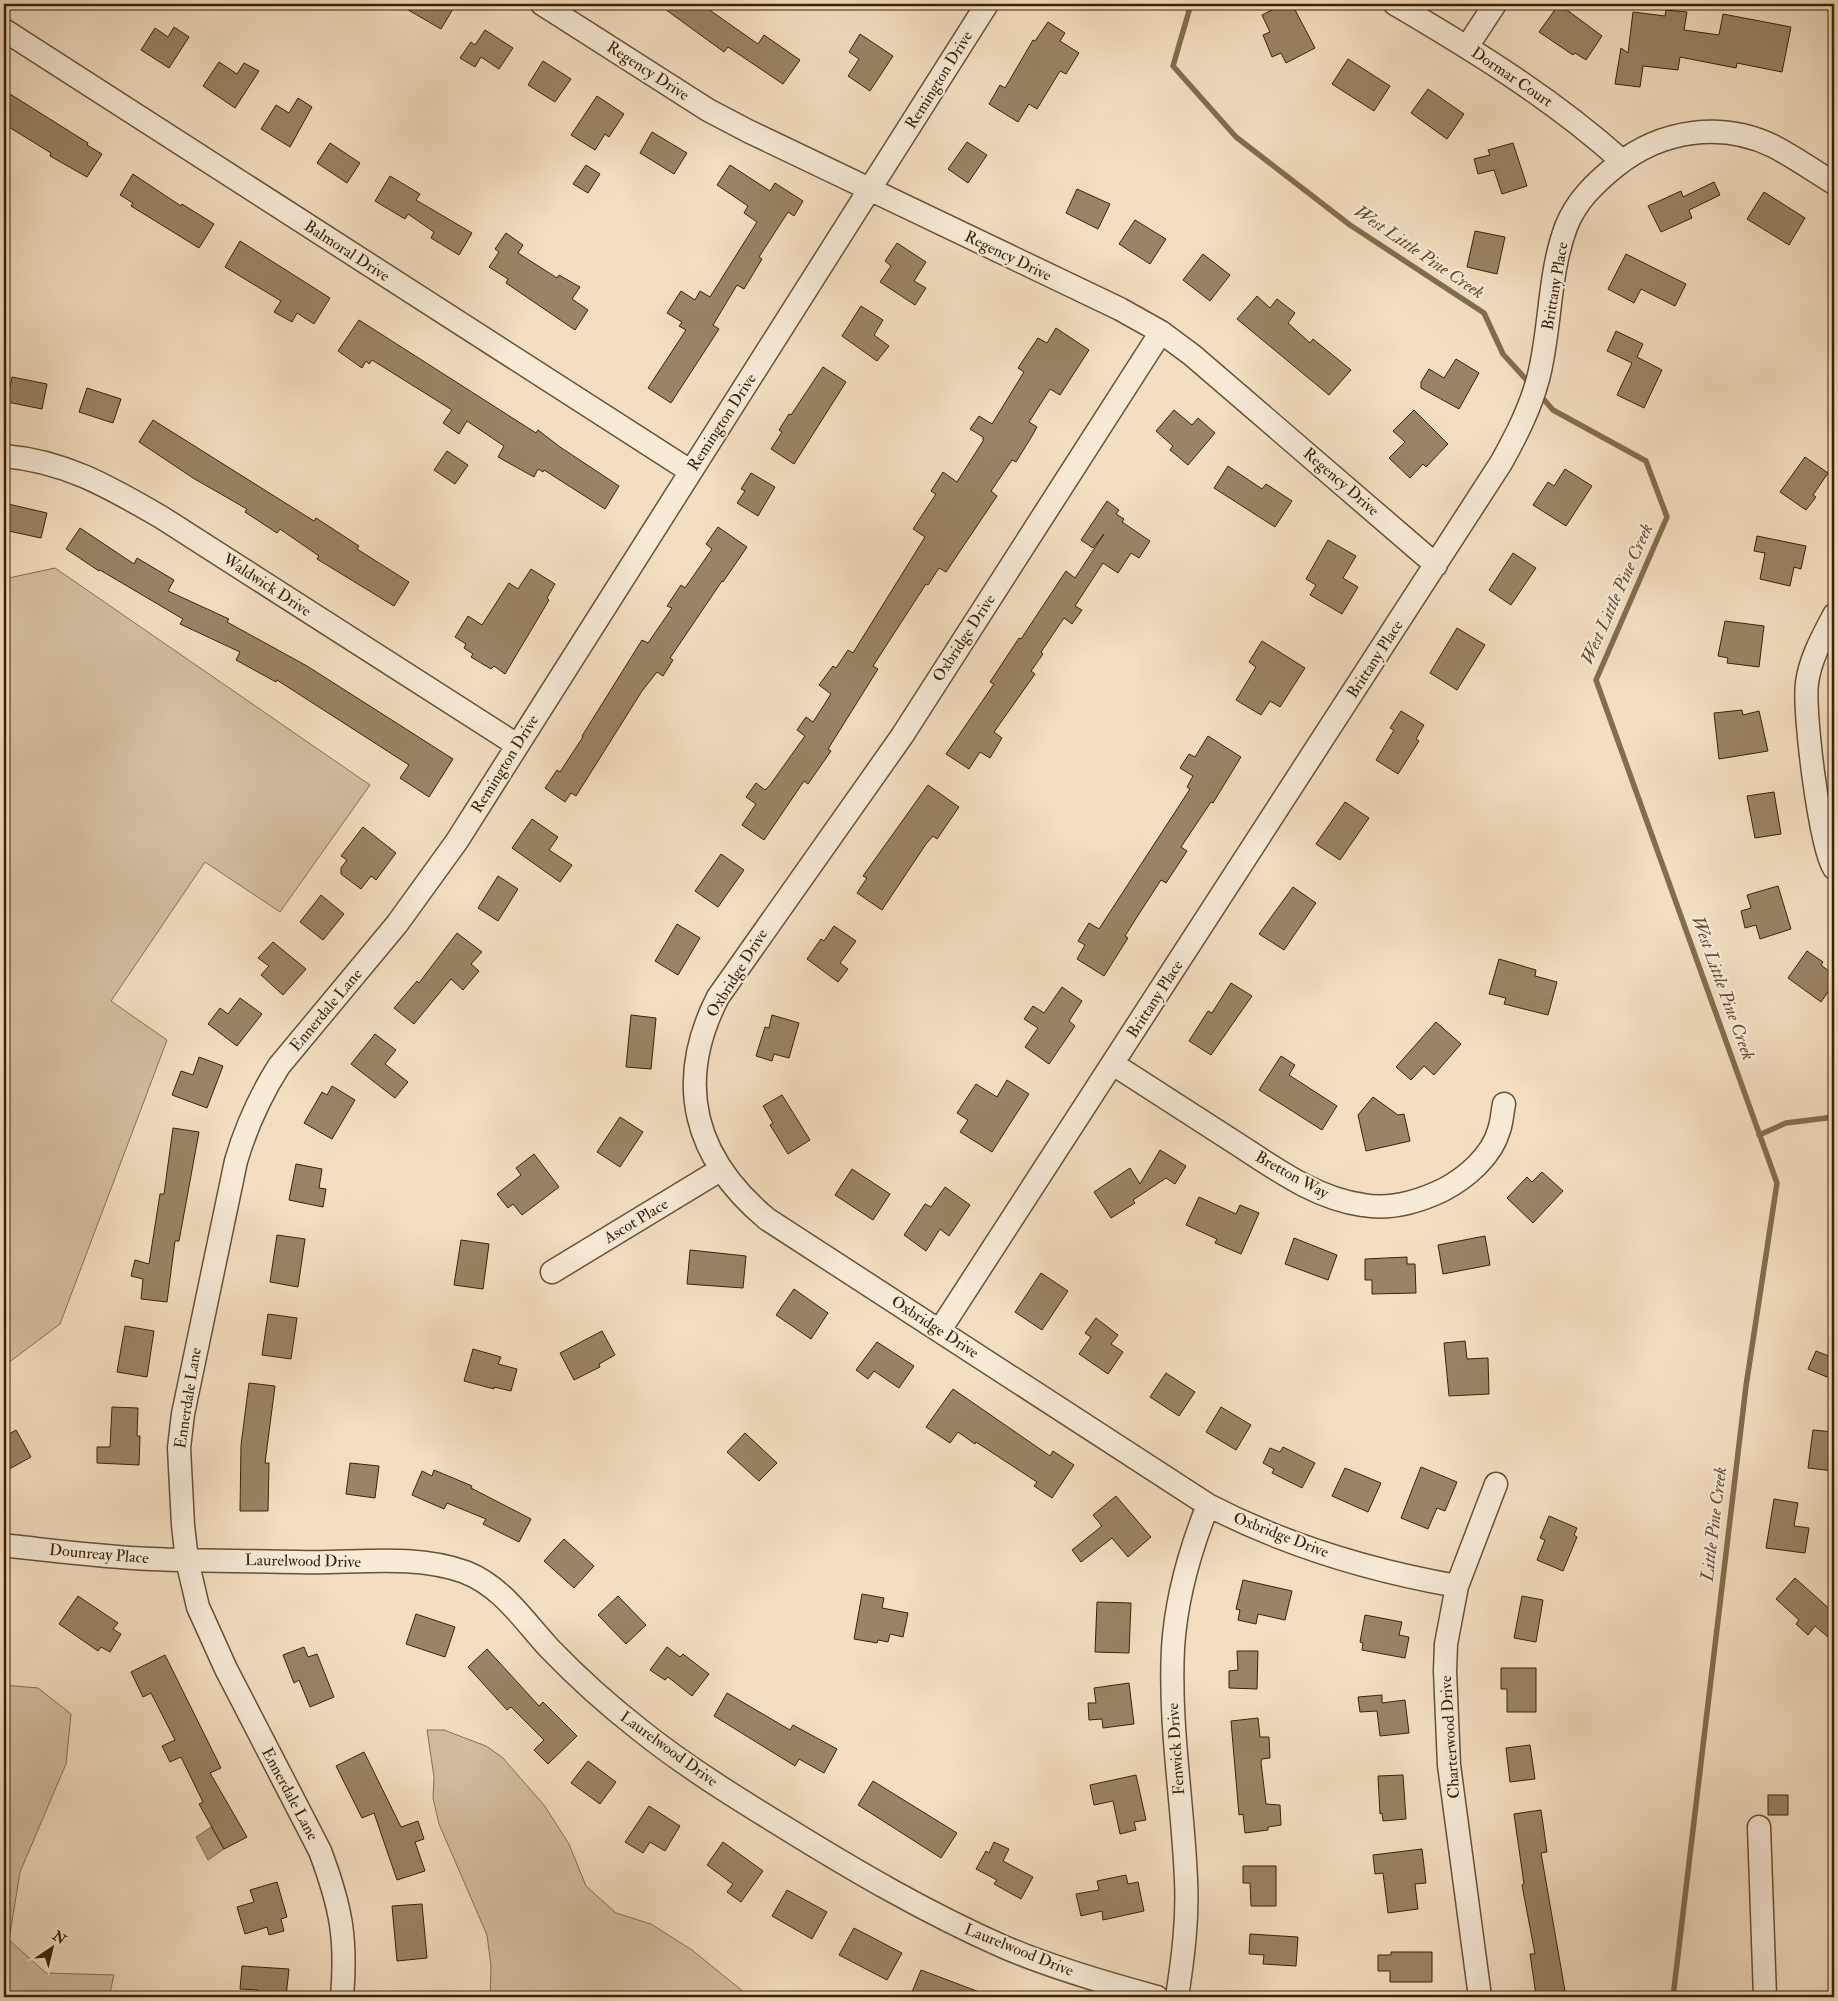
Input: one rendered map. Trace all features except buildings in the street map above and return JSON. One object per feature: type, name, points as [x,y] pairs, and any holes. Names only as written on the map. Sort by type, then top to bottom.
[{"type":"street","name":"Regency Drive","points":[[542,4],[708,110],[1120,309],[1161,332],[1227,383],[1436,565]]},
{"type":"street","name":"Remington Drive","points":[[457,841],[690,471],[871,190],[987,4]]},
{"type":"street","name":"Dormar Court","points":[[1395,4],[1467,47],[1542,96],[1622,161]]},
{"type":"street","points":[[1467,47],[1495,4]]},
{"type":"street","name":"Balmoral Drive","points":[[4,30],[690,471]]},
{"type":"street","name":"Brittany Place","points":[[940,1330],[1502,463],[1534,390],[1556,263],[1566,227],[1584,196],[1622,161],[1651,144],[1677,135],[1726,132],[1772,146],[1834,183]]},
{"type":"street","name":"Oxbridge Drive","points":[[1161,332],[902,736],[718,997],[703,1030],[698,1048],[694,1088],[700,1128],[720,1170],[741,1195],[767,1219],[1208,1505],[1267,1532],[1310,1548],[1371,1567],[1457,1586]]},
{"type":"street","name":"Waldwick Drive","points":[[4,456],[47,462],[74,470],[106,485],[161,517],[517,745]]},
{"type":"street","points":[[1834,615],[1809,670],[1805,696],[1807,727],[1825,846],[1834,868]]},
{"type":"street","name":"Ennerdale Lane","points":[[342,1997],[344,1950],[342,1921],[332,1883],[320,1851],[209,1634],[198,1607],[187,1560],[180,1484],[179,1448],[183,1414],[236,1161],[245,1132],[259,1100],[279,1066],[397,924],[457,841]]},
{"type":"street","name":"Bretton Way","points":[[1113,1064],[1289,1177],[1328,1196],[1364,1206],[1399,1205],[1434,1194],[1454,1184],[1469,1172],[1492,1146],[1499,1131],[1504,1104]]},
{"type":"street","name":"Ascot Place","points":[[552,1272],[720,1170]]},
{"type":"street","name":"Charterwood Drive","points":[[1480,1997],[1449,1765],[1446,1717],[1446,1644],[1457,1586],[1496,1484]]},
{"type":"street","name":"Fenwick Drive","points":[[1177,1997],[1184,1948],[1186,1882],[1172,1694],[1173,1647],[1193,1547],[1208,1505]]},
{"type":"street","name":"Dounreay Place","points":[[10,1546],[150,1559],[187,1560]]},
{"type":"street","name":"Laurelwood Drive","points":[[187,1560],[409,1562],[446,1567],[478,1578],[513,1604],[547,1646],[614,1709],[682,1762],[751,1807],[894,1893],[1004,1947],[1080,1975],[1156,1997]]},
{"type":"street","points":[[1758,1827],[1765,1997]]},
{"type":"shaded area","points":[[55,568],[370,785],[280,912],[205,862],[111,1001],[167,1040],[60,1324],[4,1366],[4,579]]},
{"type":"shaded area","points":[[4,1685],[38,1688],[71,1714],[66,1764],[20,1872],[9,1940],[46,1973],[114,1975],[109,1997],[4,1997]]},
{"type":"shaded area","points":[[427,1730],[444,1730],[486,1746],[502,1757],[544,1805],[569,1844],[586,1886],[616,1913],[651,1924],[692,1950],[750,1997],[490,1997],[491,1966],[487,1935],[439,1824],[433,1798],[434,1777]]},
{"type":"shaded area","points":[[211,1827],[224,1849],[208,1860],[196,1837]]},
{"type":"waterway","name":"West Little Pine Creek","points":[[1191,4],[1173,66],[1236,137],[1350,225],[1484,313],[1503,354],[1531,385]]},
{"type":"waterway","name":"Little Pine Creek","points":[[1539,394],[1553,410],[1646,461],[1667,517],[1596,680],[1777,1183],[1746,1386],[1673,1997]]},
{"type":"waterway","name":"Little Pine Creek","points":[[1759,1135],[1786,1123],[1834,1117]]}]
